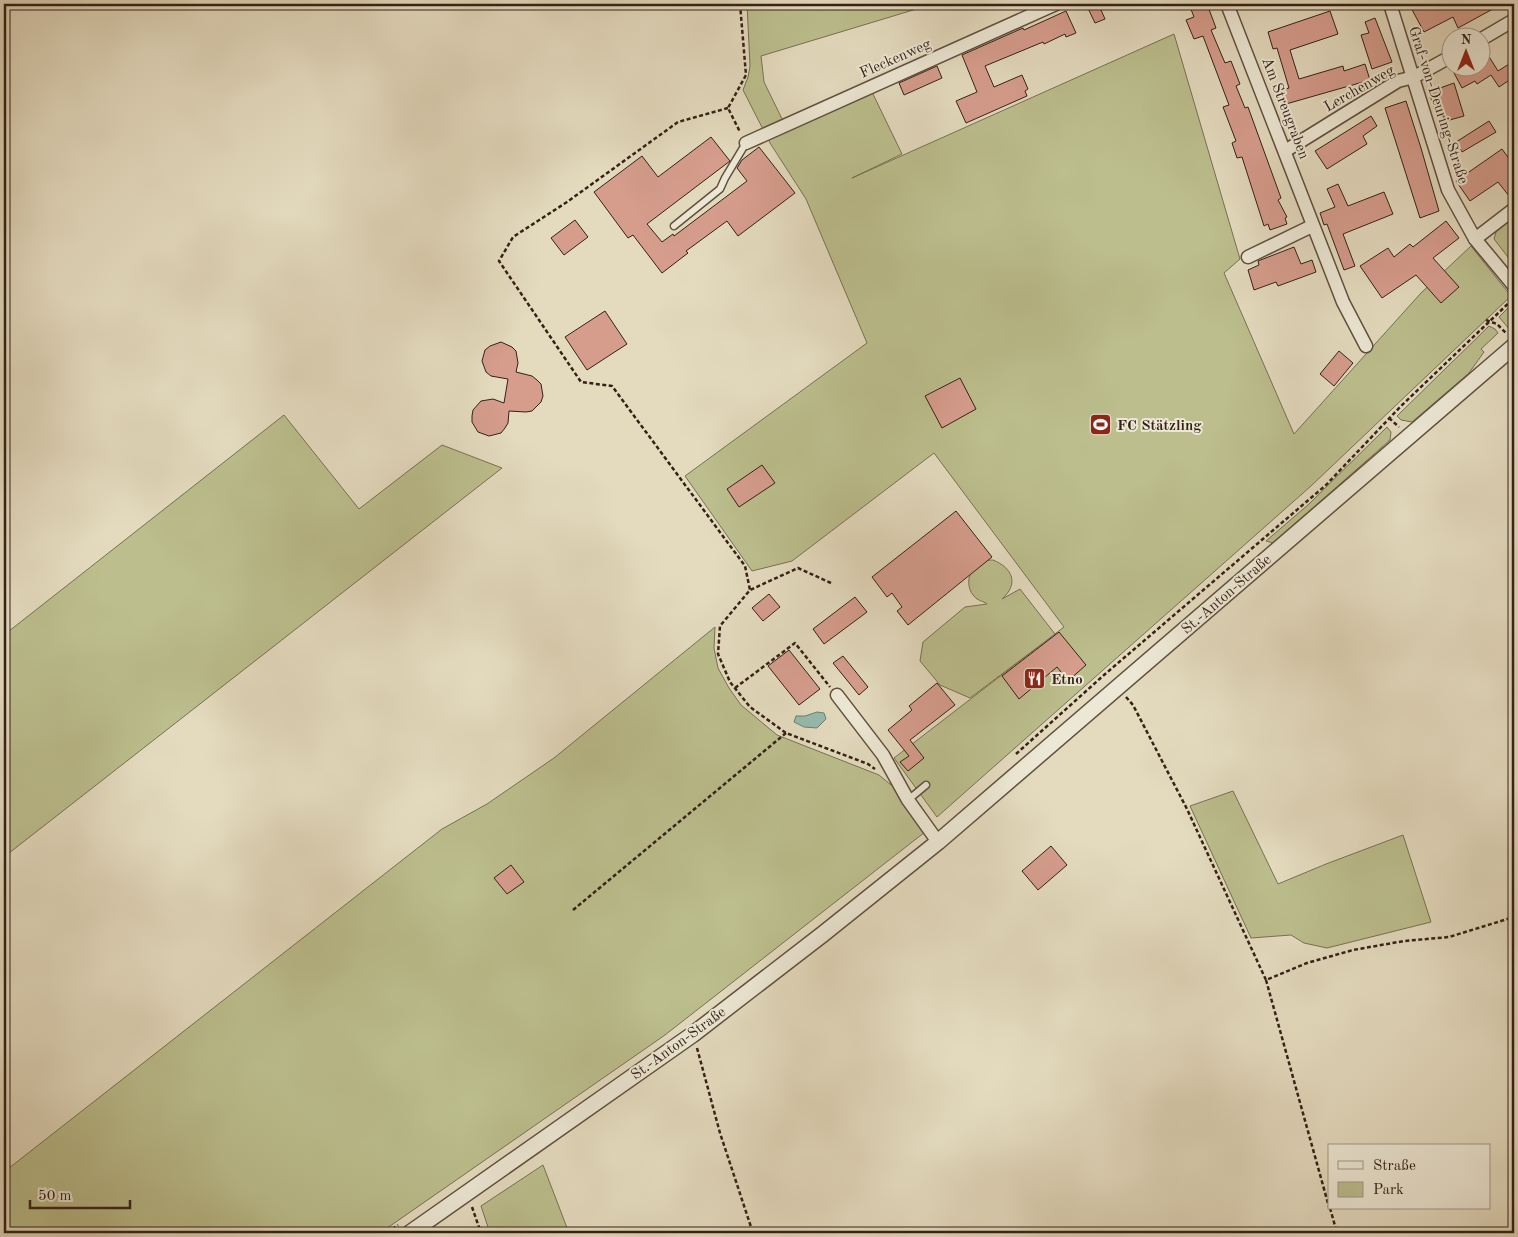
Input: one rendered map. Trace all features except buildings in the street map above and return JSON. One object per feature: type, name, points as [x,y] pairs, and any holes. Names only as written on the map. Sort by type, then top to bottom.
[{"type":"street","name":"Fleckenweg","points":[[746,143],[1056,4]]},
{"type":"street","name":"Am Streugraben","points":[[1227,4],[1285,151],[1312,226],[1343,302],[1366,346]]},
{"type":"street","name":"Graf-von-Deuring-Straße","points":[[1390,4],[1448,190],[1475,239],[1514,286]]},
{"type":"street","points":[[1490,34],[1514,20]]},
{"type":"street","name":"Lerchenweg","points":[[1285,151],[1398,81],[1414,77],[1440,63]]},
{"type":"street","points":[[1475,239],[1514,209]]},
{"type":"street","points":[[1248,257],[1312,226]]},
{"type":"street","name":"St.-Anton-Straße","points":[[406,1228],[467,1193],[692,1035],[938,842],[1511,341]]},
{"type":"street","points":[[837,695],[883,755],[908,800],[938,842]]},
{"type":"lane","points":[[674,226],[720,189],[746,143]]},
{"type":"lane","points":[[908,800],[926,785]]},
{"type":"path","points":[[4,12],[14,4]]},
{"type":"path","points":[[740,4],[746,75],[728,108],[678,122],[567,202],[513,237],[499,261],[581,382],[612,386],[745,566],[750,590]]},
{"type":"path","points":[[728,108],[746,143]]},
{"type":"path","points":[[1010,760],[1104,675],[1326,485],[1400,406],[1514,298]]},
{"type":"path","points":[[1486,320],[1497,324],[1511,341]]},
{"type":"path","points":[[831,583],[798,568],[750,590],[720,626],[718,654],[730,682],[750,707],[786,734],[875,768]]},
{"type":"path","points":[[735,688],[795,643],[837,695]]},
{"type":"path","points":[[1115,689],[1133,705],[1187,809],[1266,980],[1328,1204]]},
{"type":"path","points":[[573,910],[786,734]]},
{"type":"path","points":[[1266,980],[1307,963],[1353,950],[1404,940],[1449,937],[1514,917]]},
{"type":"path","points":[[692,1035],[699,1054],[720,1133],[753,1233]]},
{"type":"path","points":[[467,1193],[481,1233]]},
{"type":"path","points":[[1330,1210],[1337,1233]]},
{"type":"path","points":[[386,1233],[406,1228]]},
{"type":"green space","name":"FC Stätzling","points":[[747,4],[933,4],[761,56],[764,82],[786,127],[871,90],[902,154],[852,178],[1174,34],[1240,259],[1224,273],[1294,434],[1421,293],[1471,246],[1511,296],[1311,486],[937,817],[894,758],[1064,627],[934,453],[792,561],[752,571],[685,476],[867,343],[806,199],[770,143],[743,90],[750,66]]},
{"type":"green space","points":[[1514,216],[1514,265],[1494,239],[1496,232]]},
{"type":"green space","points":[[1514,302],[1514,326],[1510,330],[1499,317]]},
{"type":"green space","points":[[1489,326],[1498,333],[1481,349],[1484,352],[1469,373],[1412,422],[1401,420],[1397,416]]},
{"type":"green space","points":[[284,415],[359,509],[442,445],[502,468],[4,857],[4,635]]},
{"type":"green space","points":[[1387,427],[1391,432],[1390,440],[1273,543],[1266,541],[1309,504]]},
{"type":"green space","points":[[993,560],[1005,567],[1011,577],[1011,588],[1002,599],[1020,589],[1055,634],[970,698],[940,685],[920,661],[923,642],[965,607],[987,604],[973,595],[970,590],[969,579],[976,565],[983,561]]},
{"type":"green space","points":[[715,627],[714,648],[718,668],[741,705],[777,735],[879,775],[896,789],[925,832],[665,1035],[380,1233],[4,1233],[4,1172],[442,829],[487,804],[554,758]]},
{"type":"green space","points":[[1233,791],[1278,884],[1403,835],[1431,922],[1327,948],[1304,943],[1291,935],[1251,938],[1190,806]]},
{"type":"green space","points":[[543,1165],[569,1233],[490,1233],[481,1206]]},
{"type":"shaded area","points":[[817,712],[824,713],[826,719],[817,728],[804,727],[794,722],[796,716],[805,716]]},
{"type":"place","name":"FC Stätzling","points":[[1101,425]]},
{"type":"place","name":"Etno","points":[[1035,679]]}]
